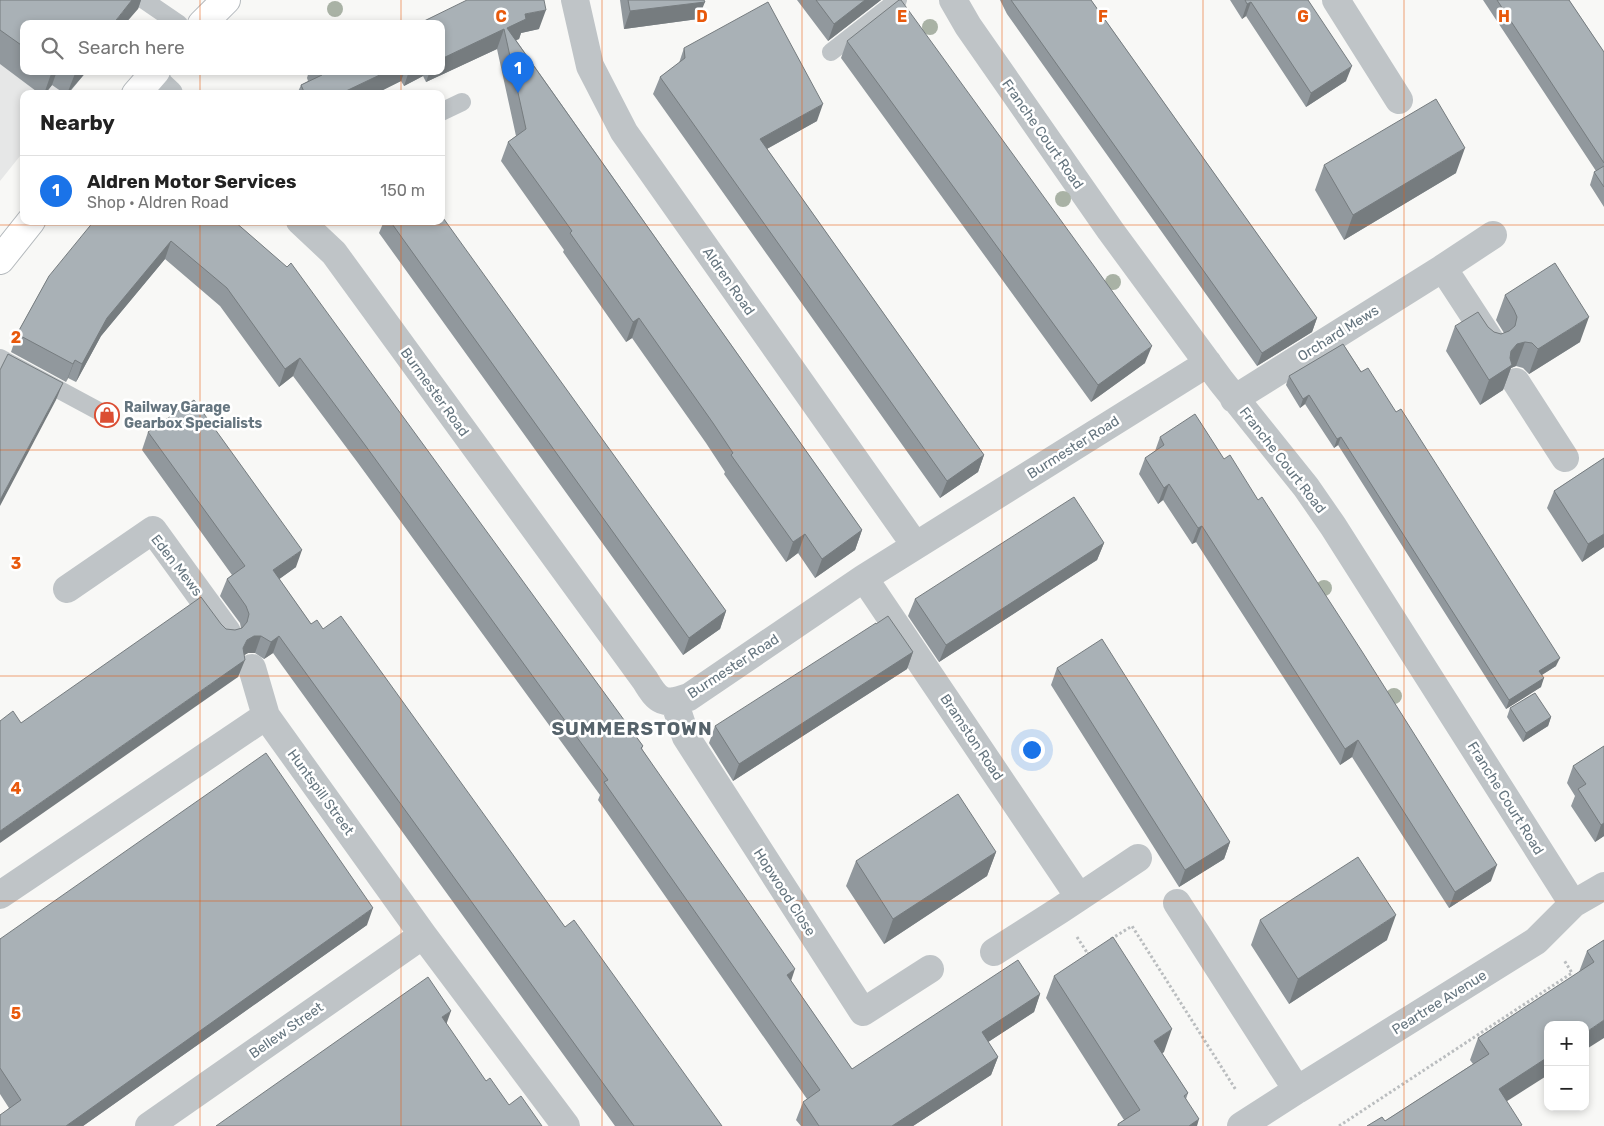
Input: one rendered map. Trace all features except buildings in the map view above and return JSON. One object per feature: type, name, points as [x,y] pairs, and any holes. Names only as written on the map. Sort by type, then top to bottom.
[{"type":"main road","points":[[206,20],[226,0]]},
{"type":"main road","points":[[0,260],[28,225]]},
{"type":"street","name":"Aldren Road","points":[[575,0],[590,66],[624,132],[915,546]]},
{"type":"street","name":"Franche Court Road","points":[[953,0],[968,26],[1104,222],[1234,399],[1306,487],[1333,526],[1573,904]]},
{"type":"street","points":[[1336,0],[1399,100]]},
{"type":"street","name":"Burmester Road","points":[[304,225],[334,253],[646,680],[654,695],[660,700],[674,701],[689,697],[864,578],[1208,363]]},
{"type":"street","name":"Orchard Mews","points":[[1234,399],[1493,235]]},
{"type":"street","points":[[1443,268],[1492,343]]},
{"type":"street","points":[[1516,382],[1565,458]]},
{"type":"street","name":"Eden Mews","points":[[67,589],[153,530],[227,632]]},
{"type":"street","name":"Bramston Road","points":[[864,578],[1070,903]]},
{"type":"street","points":[[0,895],[266,716],[252,668]]},
{"type":"street","name":"Hopwood Close","points":[[674,701],[686,738],[863,1012],[930,969]]},
{"type":"street","name":"Huntspill Street","points":[[266,716],[423,935],[566,1126]]},
{"type":"street","points":[[994,952],[1138,858]]},
{"type":"street","points":[[1573,904],[1604,886]]},
{"type":"street","points":[[1177,903],[1297,1090]]},
{"type":"street","name":"Peartree Avenue","points":[[1248,1122],[1536,941],[1573,904]]},
{"type":"street","name":"Bellew Street","points":[[149,1126],[423,935]]},
{"type":"lane","points":[[144,0],[173,20]]},
{"type":"lane","points":[[830,52],[898,0]]},
{"type":"lane","points":[[445,110],[462,102]]},
{"type":"lane","points":[[0,358],[106,415]]},
{"type":"path","points":[[1070,903],[1088,954],[1095,949]]},
{"type":"path","points":[[1110,940],[1132,926],[1248,1122]]},
{"type":"path","points":[[1339,1126],[1572,973],[1559,954]]},
{"type":"shaded area","points":[[0,4],[20,21],[20,75],[81,75],[71,90],[20,90],[20,156],[0,181]]},
{"type":"place","name":"Aldren Motor Services","points":[[518,93]]},
{"type":"place","name":"Railway Garage Gearbox Specialists","points":[[107,415]]},
{"type":"district","name":"SUMMERSTOWN","points":[[632,728]]}]
